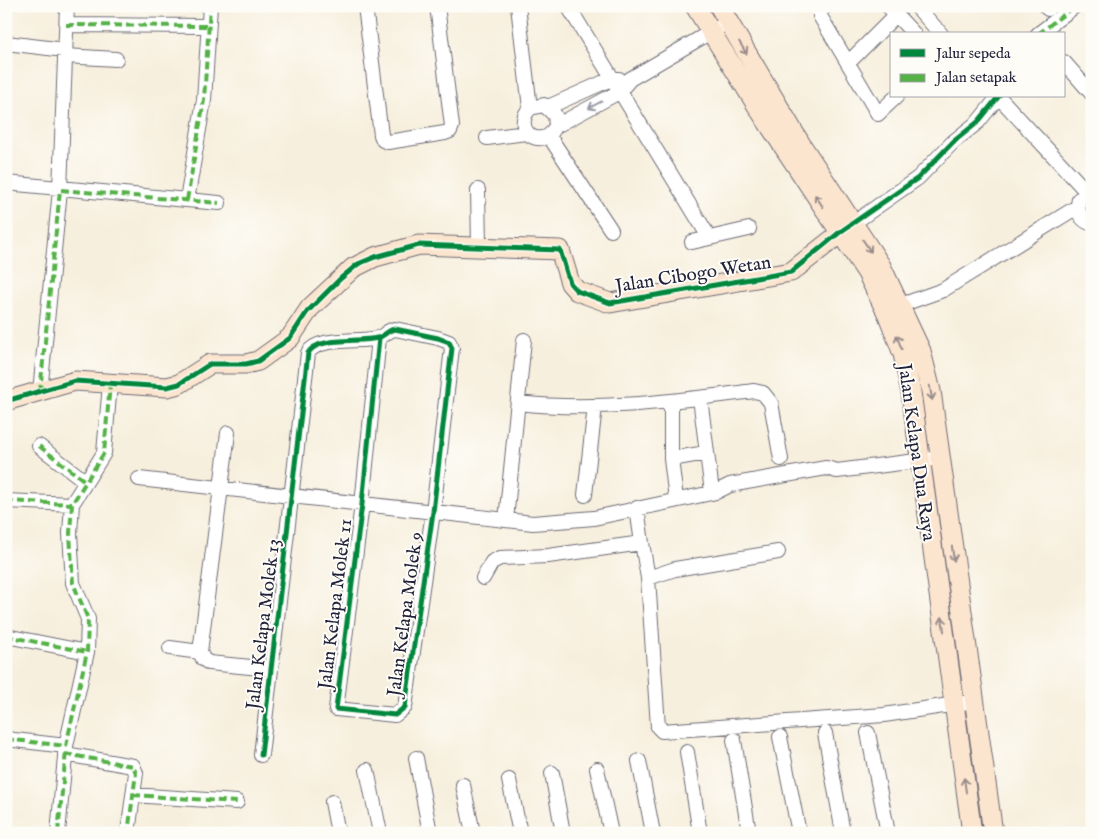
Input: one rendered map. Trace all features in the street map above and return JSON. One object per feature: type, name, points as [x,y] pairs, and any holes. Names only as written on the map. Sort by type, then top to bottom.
[{"type":"main road","name":"Jalan Kelapa Dua Raya","points":[[695,6],[846,228],[881,266],[921,351],[931,391],[993,833]]},
{"type":"main road","name":"Jalan Kelapa Dua Raya","points":[[723,14],[846,228],[888,315],[904,354],[972,833]]},
{"type":"main road","name":"Jalan Cibogo Wetan","points":[[6,401],[75,381],[166,387],[179,384],[210,364],[254,363],[287,342],[310,308],[362,262],[399,249],[419,245],[560,250],[570,283],[577,291],[610,303],[791,272],[846,228]]},
{"type":"street","points":[[40,392],[60,190],[67,6]]},
{"type":"street","points":[[187,200],[204,100],[210,6]]},
{"type":"street","points":[[365,6],[381,135],[382,140],[388,142],[445,133],[450,131],[452,126],[437,6]]},
{"type":"street","points":[[518,6],[530,108],[523,120],[526,133]]},
{"type":"street","points":[[568,6],[611,79],[710,237]]},
{"type":"street","points":[[825,6],[820,12],[820,16],[878,114],[894,98]]},
{"type":"street","points":[[916,6],[939,32]]},
{"type":"street","points":[[1041,32],[1075,6]]},
{"type":"street","points":[[848,63],[892,10],[912,32]]},
{"type":"street","points":[[488,138],[526,133],[537,139],[553,131],[619,92],[630,79],[711,32],[723,14]]},
{"type":"street","points":[[66,25],[208,26]]},
{"type":"street","points":[[6,43],[116,60]]},
{"type":"street","points":[[1066,64],[1092,94]]},
{"type":"street","points":[[530,108],[539,105],[548,107],[611,79],[630,79]]},
{"type":"street","points":[[846,228],[918,178],[953,142],[978,122],[997,98]]},
{"type":"street","points":[[901,305],[943,290],[1077,207],[1081,195],[1089,189],[1001,98]]},
{"type":"street","points":[[548,107],[555,116],[553,131],[611,230]]},
{"type":"street","points":[[6,183],[60,190],[219,203]]},
{"type":"street","points":[[478,190],[479,248]]},
{"type":"street","points":[[1077,207],[1082,218],[1092,224]]},
{"type":"street","points":[[692,242],[749,229]]},
{"type":"street","name":"Jalan Kelapa Molek 9","points":[[336,708],[394,715],[405,707],[433,512],[451,344],[438,338],[395,329],[388,331],[379,338]]},
{"type":"street","name":"Jalan Kelapa Molek 13","points":[[261,755],[308,353],[319,344],[379,338]]},
{"type":"street","name":"Jalan Kelapa Molek 11","points":[[336,708],[362,504],[379,338]]},
{"type":"street","points":[[506,520],[524,340]]},
{"type":"street","points":[[58,833],[66,750],[87,652],[88,614],[73,583],[70,533],[72,504],[85,480],[98,466],[104,453],[110,384]]},
{"type":"street","points":[[518,402],[557,407],[595,406],[671,402],[754,391],[763,393],[771,403],[781,459]]},
{"type":"street","points":[[700,398],[706,453],[714,492]]},
{"type":"street","points":[[671,402],[671,459],[676,499]]},
{"type":"street","points":[[585,495],[595,406]]},
{"type":"street","points":[[228,433],[200,652],[203,659],[209,663],[271,668]]},
{"type":"street","points":[[39,446],[85,480]]},
{"type":"street","points":[[671,459],[706,453]]},
{"type":"street","points":[[139,479],[533,524],[594,518],[714,492],[730,485],[826,468],[837,470],[940,458]]},
{"type":"street","points":[[6,501],[72,504]]},
{"type":"street","points":[[637,508],[648,578],[654,696],[658,727],[662,730],[875,716],[973,701]]},
{"type":"street","points":[[483,578],[492,562],[500,558],[548,556],[642,543]]},
{"type":"street","points":[[648,578],[676,569],[778,552]]},
{"type":"street","points":[[6,636],[87,652]]},
{"type":"street","points":[[170,648],[200,652]]},
{"type":"street","points":[[825,733],[843,833]]},
{"type":"street","points":[[868,733],[888,833]]},
{"type":"street","points":[[780,737],[799,833]]},
{"type":"street","points":[[6,739],[132,765],[136,773],[128,833]]},
{"type":"street","points":[[734,740],[749,833]]},
{"type":"street","points":[[687,752],[700,833]]},
{"type":"street","points":[[416,758],[430,833]]},
{"type":"street","points":[[640,761],[653,833]]},
{"type":"street","points":[[597,769],[610,833]]},
{"type":"street","points":[[366,770],[380,833]]},
{"type":"street","points":[[552,773],[563,833]]},
{"type":"street","points":[[509,780],[520,833]]},
{"type":"street","points":[[462,785],[473,833]]},
{"type":"street","points":[[133,795],[237,802]]},
{"type":"street","points":[[332,802],[338,833]]},
{"type":"marked path","points":[[187,200],[204,100],[210,6]]},
{"type":"marked path","points":[[1041,32],[1075,6]]},
{"type":"marked path","points":[[66,25],[208,26]]},
{"type":"marked path","points":[[40,392],[60,190],[219,203]]},
{"type":"marked path","points":[[6,739],[66,746],[87,652],[88,619],[73,583],[70,533],[72,504],[104,453],[110,384]]},
{"type":"marked path","points":[[39,446],[85,481]]},
{"type":"marked path","points":[[6,501],[72,504]]},
{"type":"marked path","points":[[6,636],[87,652]]},
{"type":"marked path","points":[[58,833],[66,751]]},
{"type":"marked path","points":[[65,754],[133,766],[136,773],[128,833]]},
{"type":"marked path","points":[[133,795],[237,802]]},
{"type":"cycle path","points":[[6,401],[75,381],[167,387],[179,384],[210,364],[246,364],[258,361],[290,338],[307,312],[358,264],[375,257],[419,245],[560,250],[570,283],[577,291],[610,303],[791,272],[840,232],[918,178],[953,142],[978,122],[997,98]]},
{"type":"cycle path","points":[[261,755],[308,353],[321,344],[377,338],[395,329],[438,338],[449,342],[452,348],[433,512],[405,707],[395,715],[336,709],[362,504],[379,338]]}]
